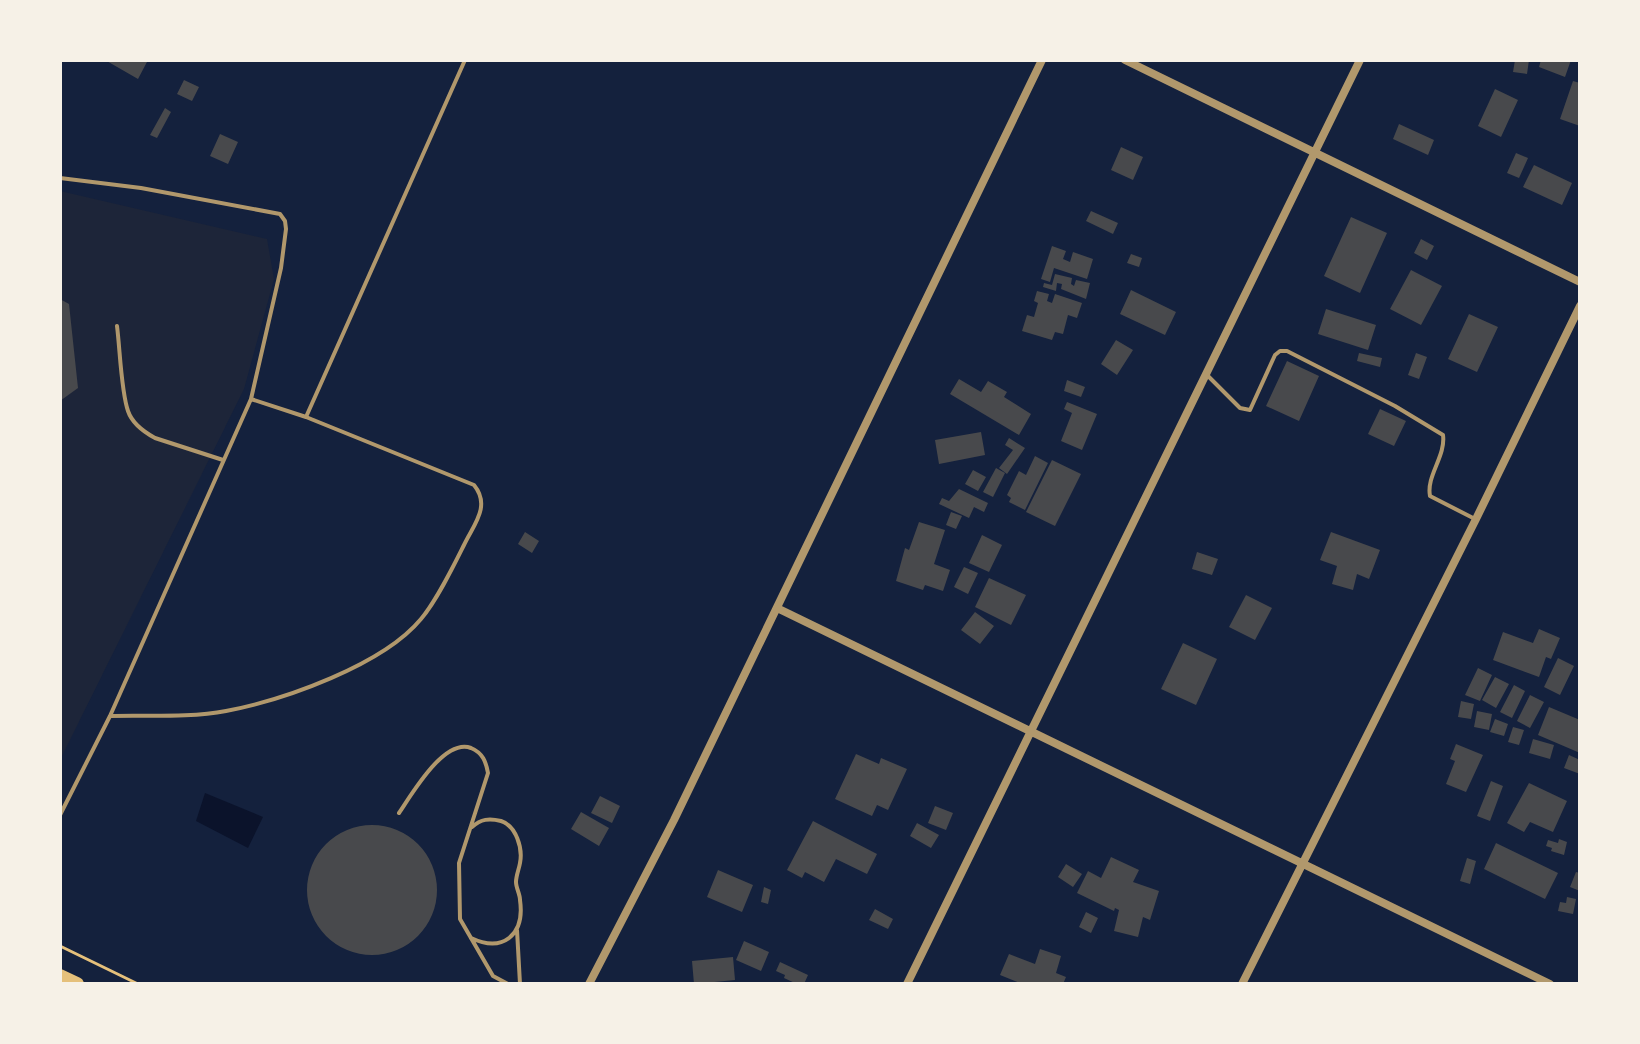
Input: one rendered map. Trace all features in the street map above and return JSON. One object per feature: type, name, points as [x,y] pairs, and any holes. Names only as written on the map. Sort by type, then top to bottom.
[{"type":"highway","points":[[60,976],[77,984]]},
{"type":"street","points":[[589,984],[681,806],[1042,60]]},
{"type":"street","points":[[1125,60],[1580,282]]},
{"type":"street","points":[[907,984],[1360,60]]},
{"type":"street","points":[[1242,984],[1580,306]]},
{"type":"street","points":[[777,608],[1550,984]]},
{"type":"lane","points":[[306,417],[465,60]]},
{"type":"lane","points":[[60,178],[141,188],[234,208],[275,213],[283,217],[286,229],[281,268],[251,399],[110,716],[60,815]]},
{"type":"lane","points":[[117,326],[128,412],[137,424],[155,438],[223,460]]},
{"type":"lane","points":[[1206,374],[1240,408],[1250,410],[1275,355],[1287,351],[1395,406],[1443,435],[1430,496],[1476,519]]},
{"type":"lane","points":[[110,716],[224,712],[302,690],[374,657],[422,618],[481,510],[483,500],[474,485],[306,417],[251,399]]},
{"type":"lane","points":[[399,813],[426,772],[451,750],[461,746],[475,750],[485,760],[488,773],[459,863],[460,919],[493,976],[508,984]]},
{"type":"lane","points":[[470,829],[479,821],[490,818],[507,823],[515,833],[521,853],[515,884],[521,916],[517,928],[520,984]]},
{"type":"lane","points":[[470,937],[484,944],[498,945],[517,928]]},
{"type":"path","points":[[60,946],[138,984]]},
{"type":"shaded area","points":[[60,191],[267,239],[274,279],[244,389],[60,760]]},
{"type":"shaded area","points":[[205,793],[263,817],[248,848],[196,821]]},
{"type":"building","points":[[105,60],[148,60],[138,79]]},
{"type":"building","points":[[1515,60],[1529,60],[1527,74],[1513,72]]},
{"type":"building","points":[[1541,60],[1571,60],[1565,77],[1539,67]]},
{"type":"building","points":[[184,80],[199,87],[192,101],[177,94]]},
{"type":"building","points":[[1573,81],[1580,83],[1580,126],[1560,119]]},
{"type":"building","points":[[1495,89],[1518,100],[1501,137],[1478,126]]},
{"type":"building","points":[[165,108],[171,112],[157,138],[150,135]]},
{"type":"building","points":[[1399,124],[1434,140],[1428,155],[1393,139]]},
{"type":"building","points":[[220,134],[238,142],[228,164],[210,156]]},
{"type":"building","points":[[1121,147],[1143,157],[1133,180],[1111,170]]},
{"type":"building","points":[[1516,153],[1528,158],[1519,178],[1507,173]]},
{"type":"building","points":[[1534,165],[1572,183],[1562,205],[1523,187]]},
{"type":"building","points":[[1091,211],[1118,223],[1113,234],[1086,221]]},
{"type":"building","points":[[1351,217],[1387,233],[1360,293],[1324,276]]},
{"type":"building","points":[[1421,239],[1434,246],[1427,260],[1414,253]]},
{"type":"building","points":[[1052,246],[1066,251],[1063,259],[1070,262],[1073,252],[1093,259],[1087,279],[1054,268],[1050,282],[1041,279]]},
{"type":"building","points":[[1131,254],[1142,258],[1139,267],[1127,263]]},
{"type":"building","points":[[1411,270],[1442,286],[1421,325],[1390,309]]},
{"type":"building","points":[[1055,274],[1072,278],[1071,284],[1074,286],[1076,280],[1090,283],[1086,299],[1061,289],[1062,284],[1057,283],[1056,291],[1043,287],[1044,283],[1052,285]]},
{"type":"building","points":[[1131,290],[1176,312],[1165,335],[1120,314]]},
{"type":"building","points":[[1037,291],[1049,294],[1047,301],[1052,303],[1055,294],[1082,303],[1077,318],[1068,315],[1063,334],[1055,332],[1052,340],[1022,331],[1027,315],[1034,317]]},
{"type":"building","points":[[60,299],[69,304],[78,388],[60,401]]},
{"type":"building","points":[[1326,309],[1376,325],[1368,350],[1318,334]]},
{"type":"building","points":[[1469,314],[1498,327],[1477,372],[1448,359]]},
{"type":"building","points":[[1116,340],[1133,350],[1117,375],[1101,364]]},
{"type":"building","points":[[1359,353],[1382,358],[1380,367],[1357,361]]},
{"type":"building","points":[[1416,353],[1427,357],[1419,379],[1408,375]]},
{"type":"building","points":[[1287,361],[1319,376],[1299,421],[1266,406]]},
{"type":"building","points":[[959,379],[981,392],[988,381],[1007,392],[1004,397],[1031,414],[1019,435],[950,394]]},
{"type":"building","points":[[1067,380],[1085,387],[1081,397],[1064,391]]},
{"type":"building","points":[[1067,402],[1097,414],[1082,450],[1061,441],[1072,413],[1064,409]]},
{"type":"building","points":[[1380,409],[1406,421],[1394,446],[1368,434]]},
{"type":"building","points":[[981,432],[985,455],[939,464],[935,440]]},
{"type":"building","points":[[1009,438],[1025,448],[1007,474],[999,468],[1013,450],[1005,445]]},
{"type":"building","points":[[1035,456],[1048,463],[1025,510],[1009,502],[1011,498],[1007,495],[1019,471],[1026,475]]},
{"type":"building","points":[[1052,460],[1081,474],[1055,526],[1026,512]]},
{"type":"building","points":[[996,468],[1005,473],[993,497],[983,492]]},
{"type":"building","points":[[973,470],[986,477],[978,491],[965,484]]},
{"type":"building","points":[[959,489],[988,503],[984,512],[974,507],[969,518],[939,504],[942,498],[949,501]]},
{"type":"building","points":[[951,512],[962,516],[956,529],[946,525]]},
{"type":"building","points":[[919,522],[945,530],[934,564],[950,570],[943,591],[925,585],[923,590],[896,581],[905,548],[909,550]]},
{"type":"building","points":[[525,532],[539,541],[532,553],[518,544]]},
{"type":"building","points":[[1331,532],[1380,550],[1369,579],[1357,574],[1353,590],[1332,584],[1337,566],[1320,560]]},
{"type":"building","points":[[982,535],[1002,545],[989,572],[969,563]]},
{"type":"building","points":[[1197,552],[1218,559],[1212,575],[1192,569]]},
{"type":"building","points":[[964,567],[978,573],[968,594],[954,587]]},
{"type":"building","points":[[989,578],[1026,595],[1011,625],[975,607]]},
{"type":"building","points":[[1246,595],[1272,608],[1255,640],[1229,627]]},
{"type":"building","points":[[975,612],[994,626],[980,644],[961,630]]},
{"type":"building","points":[[1539,629],[1560,638],[1551,659],[1546,657],[1539,677],[1493,660],[1503,632],[1533,643]]},
{"type":"building","points":[[1183,643],[1217,659],[1196,705],[1161,689]]},
{"type":"building","points":[[1558,658],[1574,666],[1560,695],[1544,687]]},
{"type":"building","points":[[1478,668],[1492,675],[1480,701],[1465,695]]},
{"type":"building","points":[[1495,677],[1509,684],[1496,708],[1482,700]]},
{"type":"building","points":[[1514,685],[1525,691],[1512,718],[1500,712]]},
{"type":"building","points":[[1530,695],[1544,702],[1530,728],[1517,721]]},
{"type":"building","points":[[1461,701],[1474,704],[1471,719],[1458,717]]},
{"type":"building","points":[[1549,707],[1580,720],[1580,753],[1538,735]]},
{"type":"building","points":[[1477,711],[1492,714],[1489,730],[1474,727]]},
{"type":"building","points":[[1495,719],[1508,724],[1504,736],[1490,732]]},
{"type":"building","points":[[1513,727],[1524,730],[1519,745],[1508,742]]},
{"type":"building","points":[[1533,739],[1554,745],[1550,759],[1529,753]]},
{"type":"building","points":[[1456,744],[1483,755],[1466,792],[1446,784],[1455,761],[1450,759]]},
{"type":"building","points":[[856,754],[879,764],[881,758],[907,769],[888,810],[877,805],[872,816],[835,799]]},
{"type":"building","points":[[1569,755],[1580,760],[1580,774],[1564,768]]},
{"type":"building","points":[[1491,781],[1503,786],[1490,821],[1477,816]]},
{"type":"building","points":[[1529,783],[1567,801],[1553,832],[1530,822],[1524,832],[1507,823]]},
{"type":"building","points":[[600,796],[620,806],[612,823],[591,813]]},
{"type":"building","points":[[935,806],[953,813],[946,830],[928,823]]},
{"type":"building","points":[[581,812],[609,828],[599,846],[571,829]]},
{"type":"building","points":[[813,821],[877,854],[867,874],[836,859],[824,882],[805,872],[802,878],[787,870]]},
{"type":"building","points":[[917,823],[939,835],[931,848],[910,836]]},
{"type":"building","points":[[372,825],[397,830],[418,844],[432,865],[437,890],[432,915],[418,936],[397,950],[372,955],[347,950],[326,936],[312,915],[307,890],[312,865],[326,844],[347,830]]},
{"type":"building","points":[[1559,839],[1567,842],[1564,855],[1546,846],[1548,840],[1558,843]]},
{"type":"building","points":[[1496,843],[1558,873],[1545,899],[1484,869]]},
{"type":"building","points":[[1111,857],[1139,870],[1133,882],[1159,891],[1150,920],[1143,917],[1138,937],[1114,931],[1119,910],[1115,908],[1114,911],[1077,893],[1088,871],[1101,878]]},
{"type":"building","points":[[1467,858],[1476,861],[1470,884],[1460,881]]},
{"type":"building","points":[[1066,864],[1082,874],[1073,887],[1058,877]]},
{"type":"building","points":[[718,870],[753,885],[742,912],[707,897]]},
{"type":"building","points":[[1576,872],[1580,873],[1580,891],[1570,887]]},
{"type":"building","points":[[764,887],[771,890],[768,904],[761,902]]},
{"type":"building","points":[[1567,897],[1576,899],[1573,914],[1558,911],[1560,902],[1566,903]]},
{"type":"building","points":[[875,909],[893,919],[888,929],[869,920]]},
{"type":"building","points":[[1086,912],[1098,918],[1091,933],[1079,927]]},
{"type":"building","points":[[744,941],[769,952],[761,971],[736,960]]},
{"type":"building","points":[[1040,949],[1061,956],[1056,973],[1066,977],[1063,984],[1022,984],[1000,975],[1009,954],[1035,964]]},
{"type":"building","points":[[733,957],[735,980],[694,984],[692,961]]},
{"type":"building","points":[[780,962],[808,975],[804,984],[784,978],[785,975],[776,971]]}]
